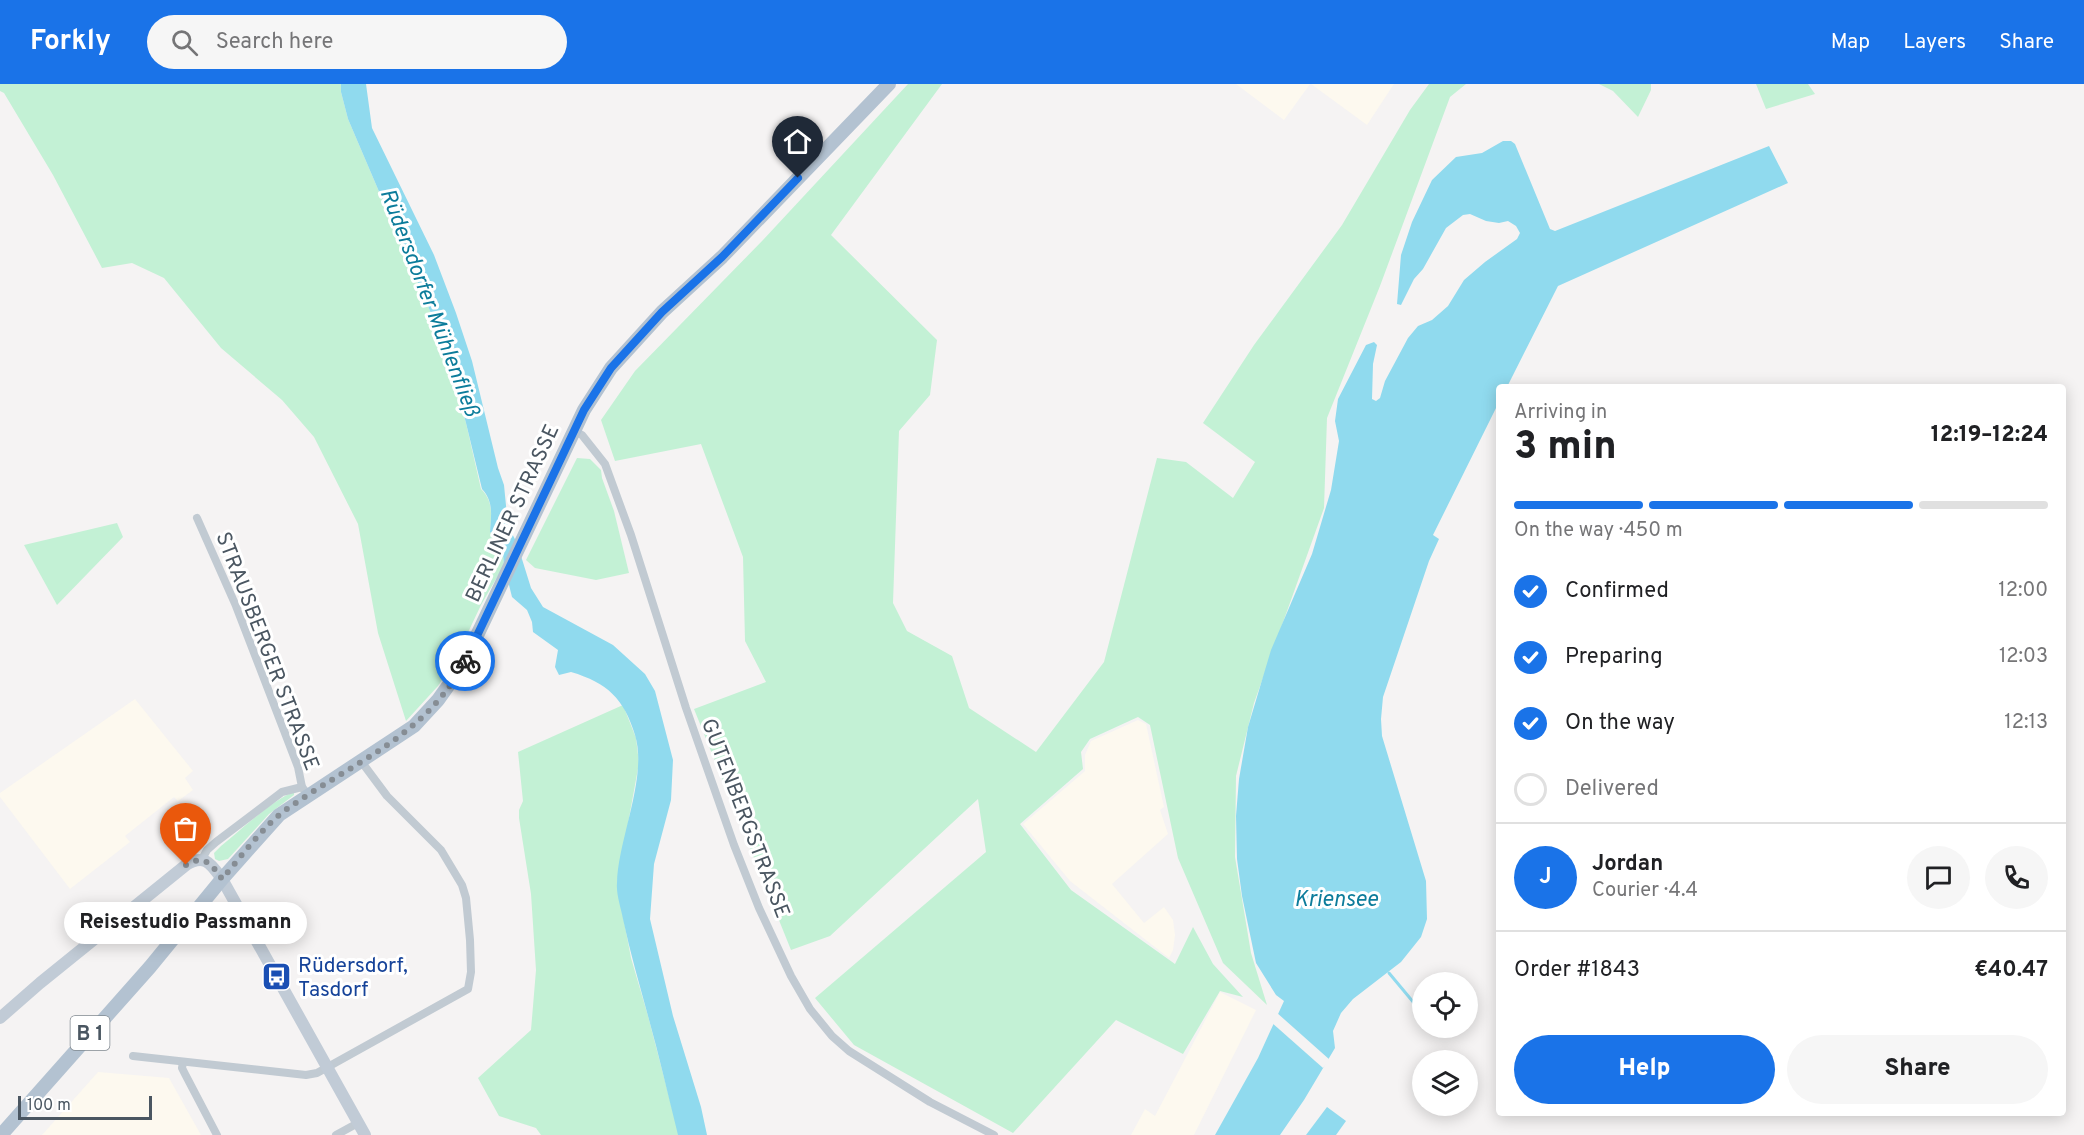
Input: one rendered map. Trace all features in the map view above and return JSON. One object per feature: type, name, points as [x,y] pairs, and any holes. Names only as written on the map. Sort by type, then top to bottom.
[{"type":"main road","name":"BERLINER STRASSE","points":[[1,1135],[150,967],[222,879],[279,815],[305,791],[361,761],[414,726],[438,700],[463,665],[574,431],[596,391],[623,353],[662,312],[722,257],[889,84]]},
{"type":"main road","points":[[0,1018],[186,865],[195,859],[202,859],[222,879],[365,1135]]},
{"type":"street","name":"GUTENBERGSTRASSE","points":[[574,431],[582,435],[605,464],[631,535],[686,708],[734,845],[759,908],[791,976],[810,1009],[832,1036],[849,1051],[930,1102],[994,1135]]},
{"type":"street","name":"STRAUSBERGER STRASSE","points":[[197,518],[266,683],[305,791]]},
{"type":"street","points":[[133,1056],[306,1075],[327,1067],[462,993],[470,985],[470,940],[466,898],[457,875],[435,844],[387,796],[361,761]]},
{"type":"street","points":[[202,859],[207,850],[216,842],[282,792],[305,791]]},
{"type":"street","points":[[183,1062],[182,1068],[217,1135]]},
{"type":"street","points":[[336,1135],[358,1123]]},
{"type":"shaded area","points":[[1236,84],[1310,84],[1284,120]]},
{"type":"shaded area","points":[[1311,84],[1394,84],[1367,125]]},
{"type":"shaded area","points":[[135,699],[193,771],[185,778],[193,790],[178,801],[174,797],[125,836],[130,842],[70,889],[0,797],[0,793]]},
{"type":"shaded area","points":[[1138,720],[1146,724],[1164,807],[1160,810],[1168,834],[1112,884],[1144,923],[1164,907],[1173,920],[1175,935],[1173,950],[1169,958],[1070,881],[1023,824],[1085,771],[1085,755],[1091,741]]},
{"type":"shaded area","points":[[1220,992],[1256,1010],[1194,1135],[1131,1135],[1145,1109],[1155,1116]]},
{"type":"shaded area","points":[[98,1072],[169,1078],[201,1135],[42,1135]]},
{"type":"green space","points":[[0,84],[341,84],[348,119],[445,346],[481,489],[490,504],[490,532],[502,544],[504,565],[481,605],[454,662],[438,686],[406,721],[378,633],[358,524],[314,437],[282,400],[221,348],[164,278],[132,263],[102,268],[53,175],[4,93],[0,91]]},
{"type":"green space","points":[[908,84],[942,84],[831,235],[937,340],[930,395],[899,431],[893,603],[907,631],[952,656],[969,708],[1036,752],[1104,662],[1157,458],[1186,462],[1233,498],[1255,462],[1203,423],[1254,345],[1342,225],[1410,110],[1429,84],[1466,84],[1450,97],[1380,286],[1327,418],[1324,508],[1254,703],[1236,776],[1235,857],[1251,953],[1267,1005],[1223,963],[1178,858],[1150,725],[1138,717],[1090,739],[1081,752],[1083,769],[1020,824],[1071,890],[1175,964],[1193,927],[1213,964],[1243,997],[1220,991],[1183,1054],[1116,1020],[1013,1133],[854,1045],[815,998],[986,852],[978,799],[830,936],[791,950],[694,709],[766,682],[745,641],[743,557],[701,444],[615,461],[601,420],[635,371],[763,240]]},
{"type":"green space","points":[[1599,84],[1651,84],[1651,90],[1638,117],[1613,91]]},
{"type":"green space","points":[[1756,84],[1808,84],[1815,94],[1766,109]]},
{"type":"green space","points":[[577,458],[590,459],[601,470],[629,573],[596,580],[535,568],[526,560]]},
{"type":"green space","points":[[117,523],[123,537],[57,605],[24,545]]},
{"type":"green space","points":[[623,705],[636,738],[639,763],[617,884],[631,958],[679,1135],[541,1135],[536,1128],[499,1116],[478,1078],[531,1030],[536,970],[531,894],[519,818],[519,810],[523,801],[518,752]]},
{"type":"green space","points":[[294,792],[294,795],[269,814],[228,859],[219,861],[215,859],[214,853],[221,846],[267,808]]},
{"type":"water","name":"Rüdersdorfer Mühlenfließ","points":[[341,84],[366,84],[372,128],[434,255],[456,313],[472,361],[504,485],[508,526],[517,543],[531,588],[543,607],[613,645],[645,674],[655,691],[673,760],[671,800],[654,864],[650,919],[673,1016],[701,1107],[707,1135],[678,1135],[618,896],[622,847],[638,770],[638,752],[631,722],[620,702],[605,687],[571,672],[559,675],[555,667],[558,650],[533,632],[527,610],[512,597],[504,565],[502,544],[490,532],[490,504],[482,489],[445,346],[348,119]]},
{"type":"water","name":"Kriensee","points":[[1503,141],[1511,141],[1515,144],[1550,229],[1555,231],[1769,146],[1788,183],[1558,286],[1509,384],[1496,384],[1496,408],[1433,535],[1439,539],[1429,561],[1383,697],[1382,736],[1426,881],[1427,919],[1421,937],[1401,962],[1353,999],[1341,1013],[1333,1031],[1335,1048],[1280,1135],[1215,1135],[1258,1058],[1284,1001],[1276,995],[1256,963],[1237,859],[1236,816],[1239,779],[1248,727],[1271,650],[1312,554],[1331,490],[1339,441],[1335,421],[1338,399],[1366,345],[1374,342],[1377,345],[1373,364],[1372,399],[1376,401],[1380,398],[1385,381],[1408,338],[1418,326],[1432,320],[1448,306],[1464,280],[1517,239],[1520,233],[1516,226],[1508,221],[1499,223],[1486,221],[1470,214],[1463,215],[1446,228],[1423,269],[1414,279],[1401,305],[1397,304],[1401,255],[1412,222],[1432,180],[1456,157],[1482,153]]},
{"type":"water","points":[[1327,1107],[1346,1121],[1336,1135],[1306,1135]]},
{"type":"pier","points":[[1276,1012],[1330,1060],[1323,1068],[1271,1022]]},
{"type":"waterway","points":[[1389,973],[1412,1001]]},
{"type":"way so far","points":[[186,865],[195,859],[202,859],[222,879],[279,815],[414,726],[438,700],[465,661]]},
{"type":"place","name":"Reisestudio Passmann","points":[[186,865]]},
{"type":"place","name":"Rüdersdorf, Tasdorf","points":[[277,977]]},
{"type":"route","points":[[465,661],[584,410],[611,368],[662,312],[722,257],[798,178]]}]
